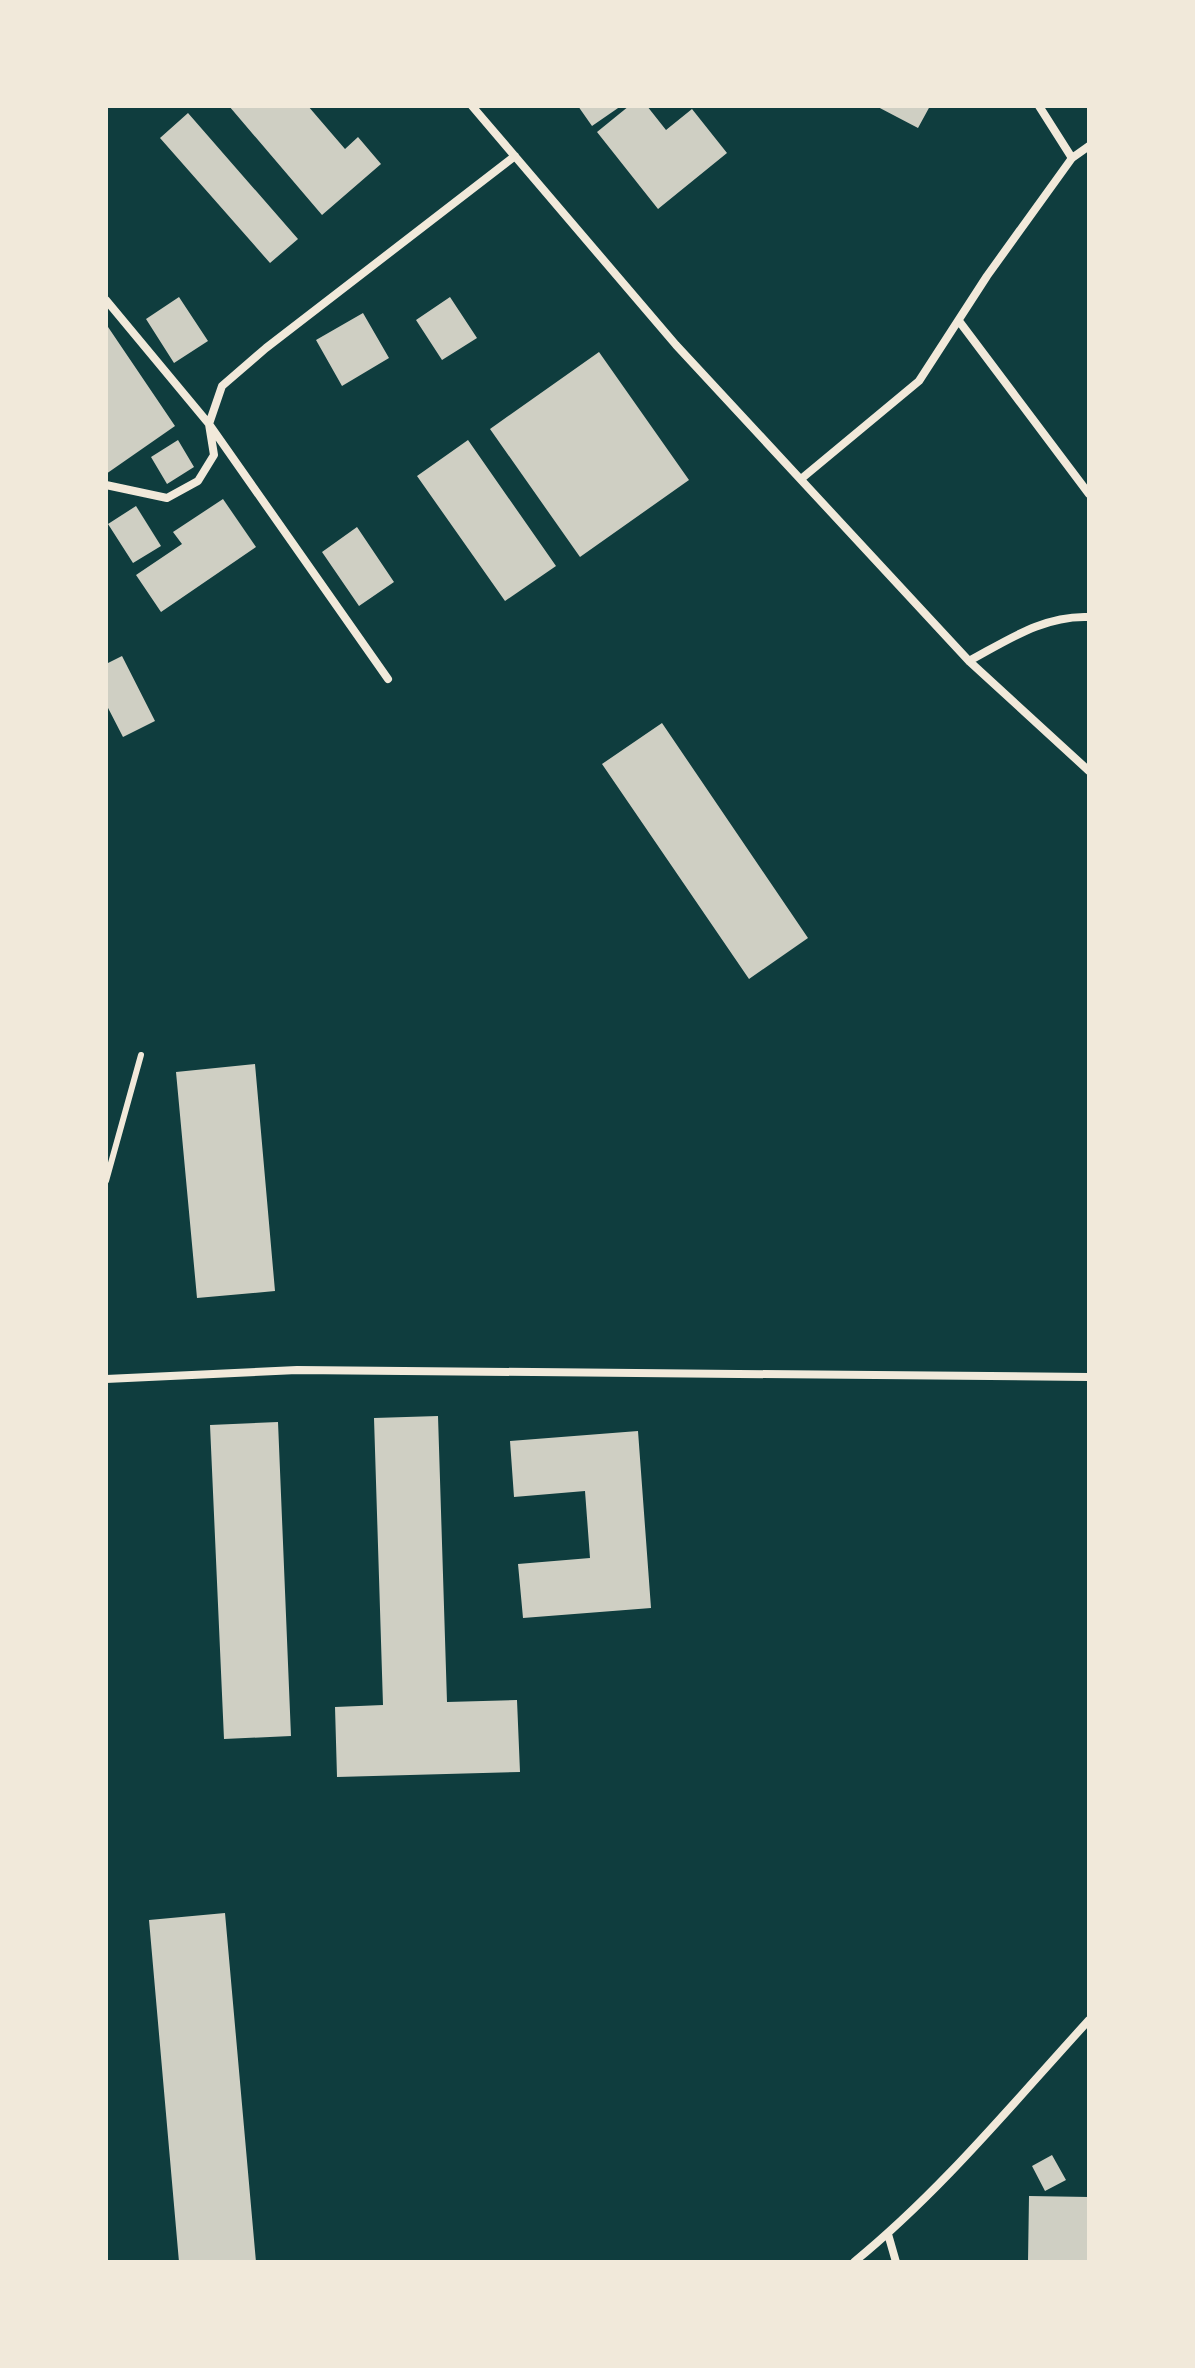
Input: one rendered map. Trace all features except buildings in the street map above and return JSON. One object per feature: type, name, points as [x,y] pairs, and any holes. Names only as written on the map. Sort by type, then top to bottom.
[{"type":"street","points":[[472,106],[676,345],[969,661],[1089,771]]},
{"type":"street","points":[[1039,106],[1072,158]]},
{"type":"street","points":[[801,479],[919,381],[1072,158],[1089,146]]},
{"type":"street","points":[[106,485],[167,498],[198,481],[214,455],[209,424],[222,386],[515,156]]},
{"type":"street","points":[[106,300],[209,424],[388,679]]},
{"type":"street","points":[[959,321],[1089,494]]},
{"type":"street","points":[[969,661],[1034,625],[1089,617]]},
{"type":"street","points":[[106,1379],[297,1370],[1089,1377]]},
{"type":"street","points":[[854,2262],[888,2234],[1089,2020]]},
{"type":"street","points":[[888,2234],[896,2262]]},
{"type":"lane","points":[[106,1181],[141,1055]]}]
